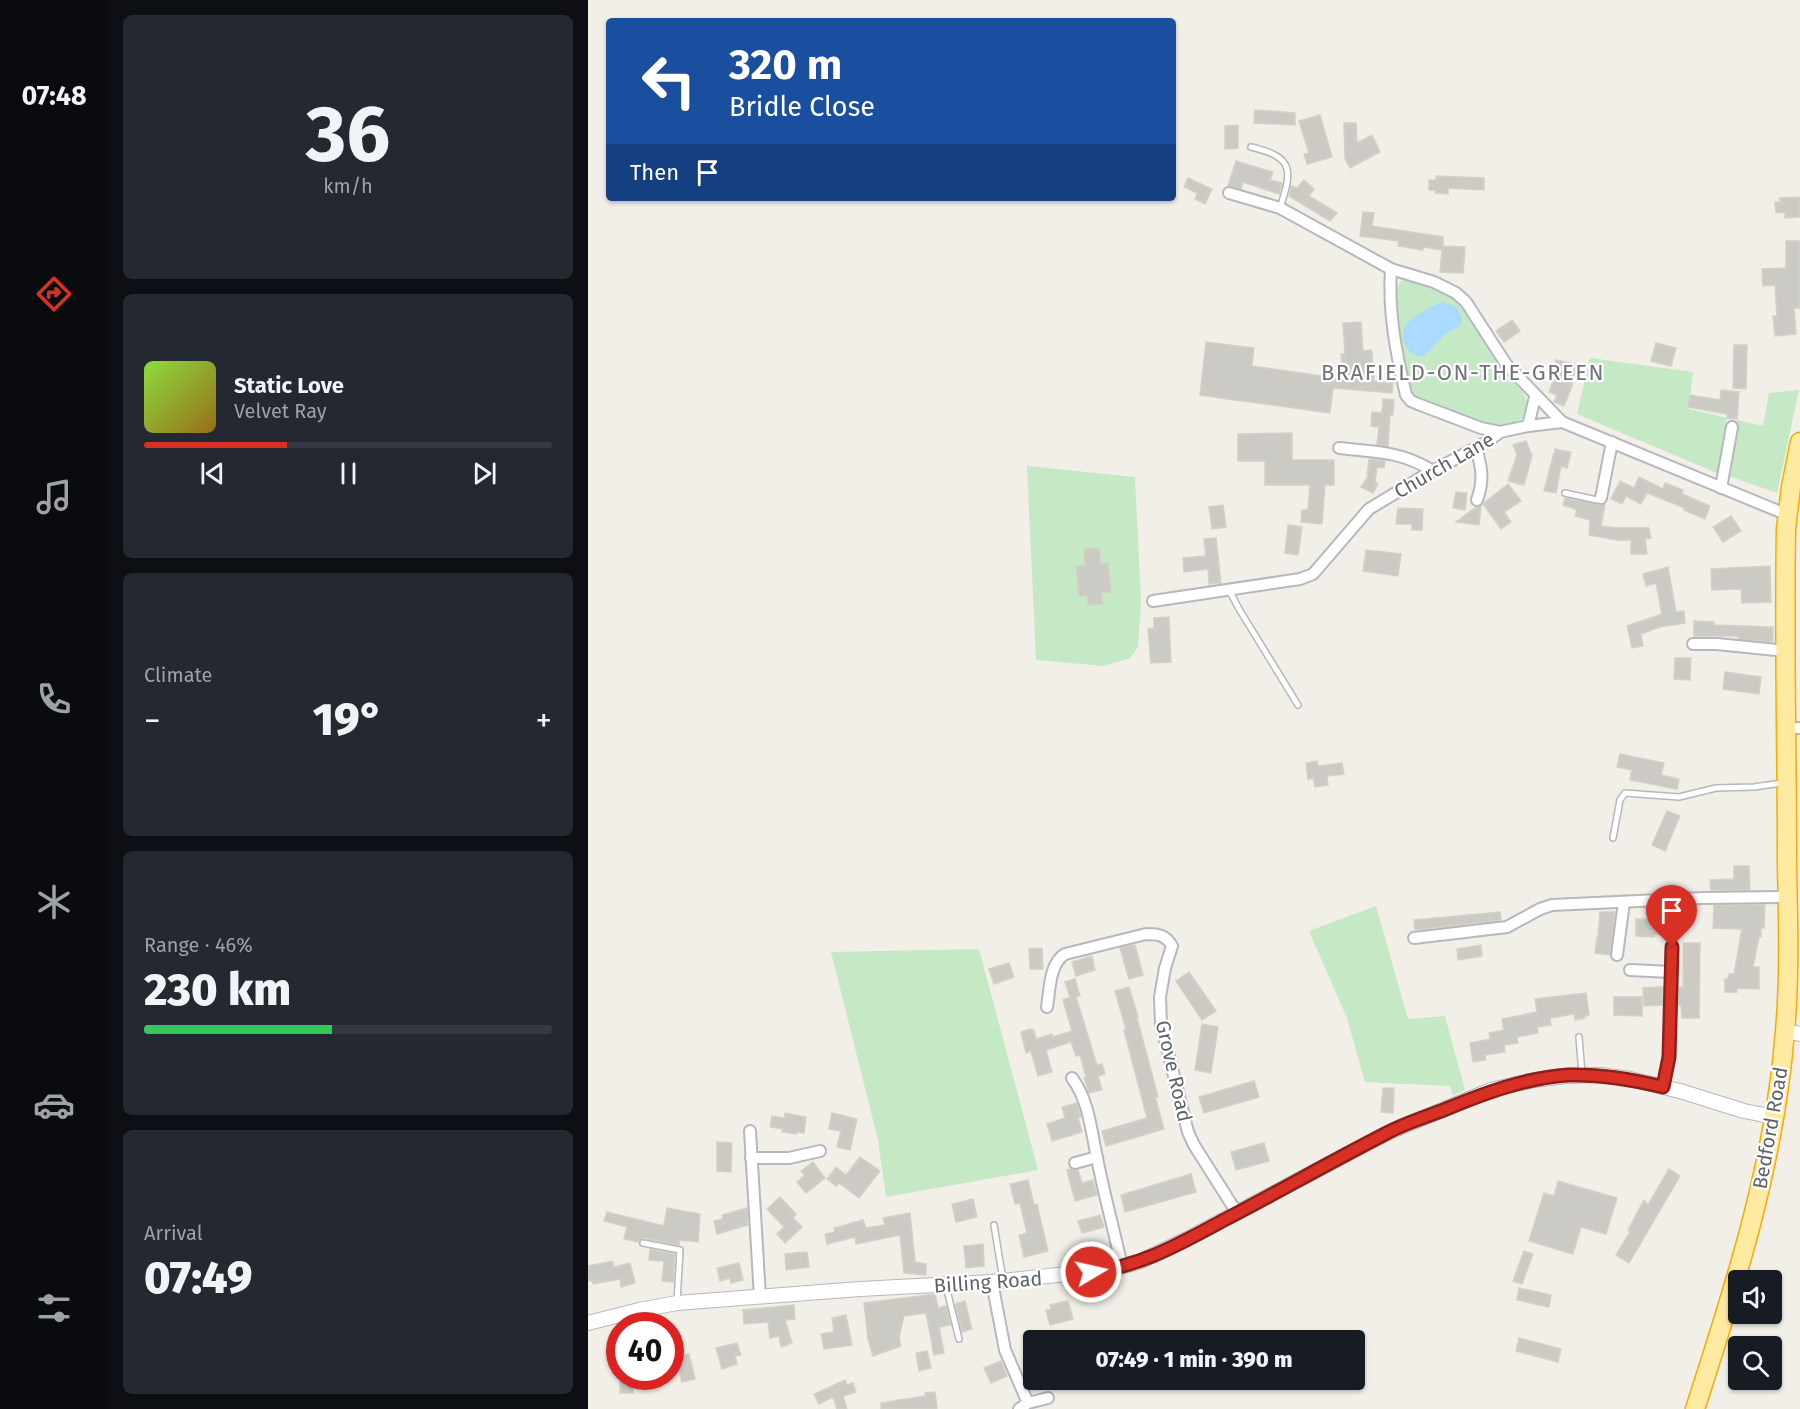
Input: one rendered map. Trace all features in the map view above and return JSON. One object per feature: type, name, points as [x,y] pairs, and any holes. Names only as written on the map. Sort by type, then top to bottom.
[{"type":"highway","name":"Bedford Road","points":[[1695,1409],[1751,1227],[1793,1032],[1787,782],[1793,728],[1786,651],[1785,568],[1791,487],[1800,442]]},
{"type":"street","points":[[1229,193],[1280,208],[1391,269],[1434,282],[1456,293],[1466,302],[1506,364],[1562,422]]},
{"type":"street","points":[[1391,269],[1389,299],[1391,319],[1406,395],[1418,405],[1481,428],[1500,432]]},
{"type":"street","points":[[1528,426],[1535,396]]},
{"type":"street","name":"Church Lane","points":[[1153,601],[1300,579],[1313,574],[1369,509],[1500,432],[1528,426],[1562,422],[1788,515]]},
{"type":"street","points":[[1721,488],[1732,428]]},
{"type":"street","points":[[1601,498],[1612,442]]},
{"type":"street","points":[[1339,448],[1396,454],[1410,458],[1433,471]]},
{"type":"street","points":[[1476,448],[1483,472],[1478,501]]},
{"type":"street","points":[[1693,644],[1718,644],[1786,651]]},
{"type":"street","points":[[1414,938],[1507,927],[1552,905],[1703,898],[1788,897]]},
{"type":"street","points":[[1617,955],[1624,902]]},
{"type":"street","name":"Grove Road","points":[[1047,1007],[1054,965],[1058,958],[1065,954],[1146,934],[1158,934],[1169,939],[1172,946],[1160,997],[1163,1035],[1188,1132],[1237,1213]]},
{"type":"street","points":[[1663,1087],[1669,1057],[1672,947]]},
{"type":"street","points":[[1630,970],[1671,972]]},
{"type":"street","name":"Billing Road","points":[[588,1323],[677,1303],[1048,1278],[1142,1262],[1389,1132],[1491,1090],[1534,1080],[1582,1075],[1630,1079],[1744,1111],[1775,1117]]},
{"type":"street","points":[[1072,1078],[1083,1097],[1090,1119],[1122,1267]]},
{"type":"street","points":[[750,1131],[760,1297]]},
{"type":"street","points":[[751,1158],[789,1158],[820,1151]]},
{"type":"street","points":[[1075,1163],[1097,1158]]},
{"type":"street","points":[[998,1282],[1005,1350],[1024,1406],[1048,1398]]},
{"type":"lane","points":[[1251,147],[1277,154],[1288,170],[1289,179],[1280,208]]},
{"type":"lane","points":[[1565,493],[1597,500],[1601,498]]},
{"type":"lane","points":[[1229,590],[1298,705]]},
{"type":"lane","points":[[1613,838],[1620,800],[1625,794],[1679,797],[1716,788],[1754,787],[1787,782]]},
{"type":"lane","points":[[1579,1037],[1582,1075]]},
{"type":"lane","points":[[994,1225],[998,1282]]},
{"type":"lane","points":[[643,1243],[680,1250],[677,1303]]},
{"type":"lane","points":[[946,1285],[959,1339]]},
{"type":"green space","points":[[1409,279],[1448,294],[1473,318],[1501,363],[1524,394],[1529,408],[1528,414],[1507,425],[1487,425],[1422,404],[1408,391],[1397,333],[1395,302],[1401,281]]},
{"type":"green space","points":[[1590,358],[1693,372],[1689,409],[1727,418],[1717,473],[1577,414]]},
{"type":"green space","points":[[1799,390],[1777,493],[1729,476],[1737,420],[1763,426],[1769,393]]},
{"type":"green space","points":[[1027,466],[1135,477],[1141,602],[1138,647],[1130,658],[1104,666],[1036,660]]},
{"type":"green space","points":[[1376,906],[1408,1019],[1445,1016],[1465,1090],[1453,1095],[1450,1086],[1365,1082],[1347,1018],[1309,931]]},
{"type":"green space","points":[[979,949],[1038,1170],[886,1197],[878,1140],[831,952]]},
{"type":"water","points":[[1444,302],[1458,308],[1462,320],[1461,325],[1443,336],[1421,357],[1410,352],[1403,338],[1405,326],[1414,317]]},
{"type":"building","points":[[1255,110],[1295,113],[1295,125],[1254,123]]},
{"type":"building","points":[[1320,115],[1332,157],[1307,164],[1304,154],[1309,153],[1299,121]]},
{"type":"building","points":[[1344,123],[1356,123],[1357,143],[1372,135],[1380,152],[1350,168],[1345,159]]},
{"type":"building","points":[[1238,125],[1238,148],[1225,149],[1225,126]]},
{"type":"building","points":[[1236,161],[1273,172],[1270,180],[1282,183],[1279,194],[1243,182],[1241,189],[1228,186]]},
{"type":"building","points":[[1436,176],[1484,178],[1484,190],[1448,188],[1448,194],[1435,193],[1436,190],[1429,190],[1429,180],[1436,180]]},
{"type":"building","points":[[1188,178],[1212,189],[1205,204],[1195,199],[1197,193],[1184,187]]},
{"type":"building","points":[[1304,180],[1314,189],[1309,196],[1337,213],[1330,221],[1289,196],[1291,186],[1297,188]]},
{"type":"building","points":[[1800,197],[1800,217],[1785,218],[1785,212],[1776,213],[1775,202],[1780,202],[1780,198]]},
{"type":"building","points":[[1363,212],[1374,213],[1372,226],[1443,237],[1443,246],[1465,247],[1463,273],[1440,272],[1442,250],[1398,246],[1399,241],[1360,236]]},
{"type":"building","points":[[1786,241],[1800,241],[1800,308],[1794,308],[1796,334],[1775,336],[1773,316],[1777,316],[1775,285],[1763,286],[1762,269],[1786,268]]},
{"type":"building","points":[[1512,320],[1520,331],[1504,342],[1496,331]]},
{"type":"building","points":[[1361,322],[1363,351],[1371,350],[1374,381],[1393,383],[1392,393],[1333,388],[1330,413],[1200,395],[1206,342],[1254,348],[1252,366],[1343,379],[1341,354],[1345,354],[1343,323]]},
{"type":"building","points":[[1656,343],[1676,348],[1671,366],[1651,361]]},
{"type":"building","points":[[1734,345],[1747,345],[1746,389],[1733,388]]},
{"type":"building","points":[[1556,360],[1577,364],[1564,406],[1554,402],[1557,395],[1549,392],[1557,371],[1553,370]]},
{"type":"building","points":[[1721,390],[1739,392],[1737,419],[1727,418],[1727,414],[1688,407],[1690,395],[1720,400]]},
{"type":"building","points":[[1383,399],[1394,400],[1393,415],[1390,415],[1388,446],[1377,444],[1379,427],[1371,426],[1372,412],[1382,413]]},
{"type":"building","points":[[1292,433],[1292,460],[1334,460],[1334,485],[1325,485],[1322,524],[1301,522],[1302,510],[1308,510],[1310,485],[1265,485],[1265,461],[1238,461],[1238,434]]},
{"type":"building","points":[[1526,441],[1532,456],[1524,485],[1508,481],[1517,455],[1513,445]]},
{"type":"building","points":[[1555,449],[1571,452],[1567,468],[1561,466],[1556,493],[1544,491]]},
{"type":"building","points":[[1369,459],[1385,461],[1384,468],[1377,467],[1375,482],[1378,484],[1373,493],[1361,487],[1367,478]]},
{"type":"building","points":[[1639,477],[1663,489],[1665,483],[1683,490],[1682,494],[1710,506],[1705,519],[1684,510],[1685,508],[1647,493],[1641,504],[1626,496],[1622,504],[1611,499],[1620,481],[1634,488]]},
{"type":"building","points":[[1508,484],[1521,501],[1504,512],[1511,522],[1501,529],[1483,504]]},
{"type":"building","points":[[1456,492],[1467,493],[1465,510],[1453,508]]},
{"type":"building","points":[[1565,498],[1605,505],[1601,526],[1649,528],[1651,538],[1645,539],[1647,554],[1631,554],[1631,540],[1589,535],[1590,520],[1575,516],[1577,510],[1563,505]]},
{"type":"building","points":[[1223,505],[1226,527],[1212,529],[1209,507]]},
{"type":"building","points":[[1481,506],[1479,525],[1456,522],[1476,507]]},
{"type":"building","points":[[1398,508],[1423,509],[1422,530],[1412,530],[1412,524],[1396,524]]},
{"type":"building","points":[[1731,516],[1741,531],[1723,542],[1713,527]]},
{"type":"building","points":[[1288,525],[1302,527],[1298,555],[1285,553]]},
{"type":"building","points":[[1216,538],[1221,583],[1209,584],[1208,569],[1184,572],[1183,558],[1206,556],[1204,539]]},
{"type":"building","points":[[1099,548],[1101,564],[1108,563],[1111,592],[1101,593],[1103,604],[1088,605],[1087,595],[1079,596],[1076,566],[1085,565],[1084,549]]},
{"type":"building","points":[[1366,550],[1401,554],[1398,576],[1363,571]]},
{"type":"building","points":[[1770,566],[1771,602],[1742,603],[1741,589],[1712,590],[1711,569]]},
{"type":"building","points":[[1668,567],[1676,612],[1684,611],[1685,623],[1659,627],[1641,634],[1643,646],[1632,648],[1627,626],[1662,614],[1656,583],[1646,586],[1643,574]]},
{"type":"building","points":[[1169,617],[1171,662],[1151,663],[1148,629],[1154,628],[1154,618]]},
{"type":"building","points":[[1694,621],[1714,622],[1714,625],[1773,627],[1773,642],[1738,639],[1738,636],[1694,636]]},
{"type":"building","points":[[1675,658],[1691,658],[1690,680],[1674,679]]},
{"type":"building","points":[[1725,672],[1761,677],[1759,694],[1723,689]]},
{"type":"building","points":[[1620,754],[1664,763],[1661,775],[1679,779],[1677,789],[1630,780],[1632,770],[1617,767]]},
{"type":"building","points":[[1317,761],[1318,766],[1342,763],[1344,774],[1327,776],[1328,785],[1315,787],[1313,778],[1308,779],[1306,763]]},
{"type":"building","points":[[1667,811],[1680,816],[1665,851],[1652,845]]},
{"type":"building","points":[[1734,866],[1749,866],[1750,890],[1711,890],[1710,880],[1734,879]]},
{"type":"building","points":[[1714,905],[1765,905],[1764,928],[1761,928],[1761,937],[1759,937],[1753,967],[1759,967],[1759,989],[1737,988],[1737,992],[1725,992],[1725,979],[1728,979],[1729,974],[1734,974],[1742,929],[1713,928]]},
{"type":"building","points":[[1500,912],[1501,920],[1415,930],[1414,920]]},
{"type":"building","points":[[1600,912],[1615,912],[1610,955],[1595,953]]},
{"type":"building","points":[[1656,917],[1675,918],[1674,935],[1636,936],[1636,919],[1656,919]]},
{"type":"building","points":[[1683,943],[1700,943],[1699,1018],[1682,1018],[1681,1005],[1678,1005],[1678,987],[1683,987]]},
{"type":"building","points":[[1135,945],[1143,975],[1129,979],[1120,948]]},
{"type":"building","points":[[1481,945],[1482,956],[1458,960],[1457,949]]},
{"type":"building","points":[[1042,948],[1043,969],[1030,969],[1029,949]]},
{"type":"building","points":[[1092,956],[1095,970],[1076,976],[1072,962]]},
{"type":"building","points":[[1009,963],[1014,977],[994,984],[989,969]]},
{"type":"building","points":[[1189,972],[1216,1011],[1202,1020],[1176,981]]},
{"type":"building","points":[[1075,979],[1080,996],[1076,997],[1097,1065],[1102,1064],[1105,1074],[1098,1076],[1102,1090],[1089,1093],[1080,1055],[1076,1056],[1071,1042],[1046,1050],[1052,1072],[1038,1076],[1031,1051],[1026,1053],[1021,1032],[1034,1030],[1036,1039],[1072,1031],[1063,1000],[1070,997],[1065,982]]},
{"type":"building","points":[[1129,987],[1158,1097],[1155,1097],[1164,1129],[1106,1146],[1102,1131],[1147,1118],[1115,991]]},
{"type":"building","points":[[1663,987],[1663,1005],[1644,1006],[1643,988]]},
{"type":"building","points":[[1586,993],[1589,1015],[1584,1016],[1585,1018],[1575,1020],[1574,1014],[1550,1018],[1551,1025],[1537,1027],[1538,1033],[1517,1037],[1518,1043],[1504,1045],[1505,1052],[1485,1055],[1486,1060],[1473,1062],[1470,1043],[1490,1039],[1489,1033],[1504,1030],[1502,1019],[1537,1012],[1535,999]]},
{"type":"building","points":[[1614,997],[1642,997],[1642,1016],[1614,1015]]},
{"type":"building","points":[[1202,1024],[1218,1027],[1211,1073],[1195,1070]]},
{"type":"building","points":[[1254,1081],[1259,1097],[1204,1113],[1199,1097]]},
{"type":"building","points":[[1383,1088],[1394,1088],[1393,1113],[1381,1112]]},
{"type":"building","points":[[1077,1103],[1082,1132],[1052,1141],[1047,1124],[1065,1118],[1062,1107]]},
{"type":"building","points":[[785,1113],[806,1117],[804,1133],[782,1132],[783,1129],[770,1127],[772,1116],[785,1118]]},
{"type":"building","points":[[832,1113],[857,1119],[850,1150],[837,1147],[841,1131],[829,1129]]},
{"type":"building","points":[[717,1142],[732,1143],[731,1172],[717,1171]]},
{"type":"building","points":[[1264,1143],[1269,1161],[1236,1170],[1231,1152]]},
{"type":"building","points":[[860,1157],[880,1171],[859,1198],[839,1183],[836,1186],[827,1179],[836,1167],[846,1175]]},
{"type":"building","points":[[813,1162],[825,1178],[806,1193],[797,1182],[805,1175],[801,1171]]},
{"type":"building","points":[[1669,1169],[1680,1176],[1629,1263],[1616,1255],[1630,1232],[1628,1230],[1644,1200],[1648,1205]]},
{"type":"building","points":[[1067,1170],[1078,1170],[1082,1183],[1093,1180],[1097,1195],[1075,1201]]},
{"type":"building","points":[[1191,1174],[1196,1192],[1125,1212],[1121,1195]]},
{"type":"building","points":[[1028,1180],[1034,1205],[1037,1204],[1048,1251],[1024,1257],[1019,1235],[1027,1233],[1020,1203],[1015,1204],[1010,1184]]},
{"type":"building","points":[[1558,1181],[1617,1198],[1606,1234],[1581,1227],[1573,1254],[1529,1241],[1544,1193],[1554,1196]]},
{"type":"building","points":[[780,1197],[796,1214],[793,1218],[802,1227],[785,1243],[777,1234],[784,1227],[767,1209]]},
{"type":"building","points":[[973,1199],[977,1217],[956,1222],[952,1204]]},
{"type":"building","points":[[667,1208],[700,1214],[698,1242],[679,1240],[679,1245],[643,1238],[638,1242],[624,1239],[627,1227],[604,1221],[607,1212],[664,1226]]},
{"type":"building","points":[[747,1208],[748,1225],[717,1234],[714,1221],[723,1219],[722,1215]]},
{"type":"building","points":[[910,1213],[915,1262],[926,1264],[926,1275],[904,1273],[900,1235],[856,1244],[855,1237],[827,1244],[825,1234],[835,1232],[834,1228],[863,1220],[866,1228],[885,1225],[883,1218]]},
{"type":"building","points":[[1100,1215],[1104,1227],[1082,1233],[1078,1221]]},
{"type":"building","points":[[983,1244],[984,1266],[966,1268],[964,1246]]},
{"type":"building","points":[[650,1249],[675,1254],[673,1282],[662,1281],[664,1261],[649,1260]]},
{"type":"building","points":[[1524,1251],[1533,1254],[1522,1284],[1513,1281]]},
{"type":"building","points":[[807,1252],[809,1267],[786,1270],[785,1254]]},
{"type":"building","points":[[612,1261],[614,1267],[630,1263],[635,1283],[621,1287],[620,1279],[593,1284],[592,1280],[588,1281],[588,1266]]},
{"type":"building","points":[[739,1263],[743,1280],[731,1283],[730,1278],[720,1281],[717,1268]]},
{"type":"building","points":[[1519,1288],[1551,1295],[1549,1307],[1517,1300]]},
{"type":"building","points":[[935,1294],[938,1308],[946,1306],[951,1325],[939,1327],[944,1353],[934,1355],[926,1313],[904,1316],[899,1337],[901,1346],[873,1356],[868,1339],[864,1303]]},
{"type":"building","points":[[965,1301],[972,1329],[962,1332],[955,1304]]},
{"type":"building","points":[[1068,1301],[1073,1319],[1050,1325],[1046,1310],[1051,1309],[1050,1305]]},
{"type":"building","points":[[794,1305],[795,1319],[785,1320],[792,1343],[781,1347],[779,1336],[770,1338],[768,1322],[744,1324],[743,1310]]},
{"type":"building","points":[[846,1315],[852,1345],[824,1349],[821,1334],[834,1332],[832,1318]]},
{"type":"building","points":[[1519,1338],[1561,1349],[1558,1362],[1516,1351]]},
{"type":"building","points":[[737,1343],[741,1355],[735,1356],[737,1364],[722,1369],[716,1348]]},
{"type":"building","points":[[927,1351],[931,1368],[919,1371],[916,1353]]},
{"type":"building","points":[[689,1354],[695,1379],[684,1382],[684,1355]]},
{"type":"building","points":[[1001,1361],[1007,1376],[991,1383],[984,1368]]},
{"type":"building","points":[[845,1380],[847,1385],[853,1383],[856,1392],[843,1396],[847,1409],[837,1409],[833,1397],[819,1404],[814,1394]]},
{"type":"building","points":[[620,1390],[633,1390],[633,1393],[620,1393]]},
{"type":"building","points":[[935,1392],[937,1409],[881,1409],[881,1403],[926,1396],[925,1393]]},
{"type":"district","name":"BRAFIELD-ON-THE-GREEN","points":[[1463,372]]},
{"type":"route","points":[[1091,1272],[1142,1262],[1389,1132],[1491,1090],[1534,1080],[1600,1075],[1663,1087],[1670,1042],[1672,947]]}]
